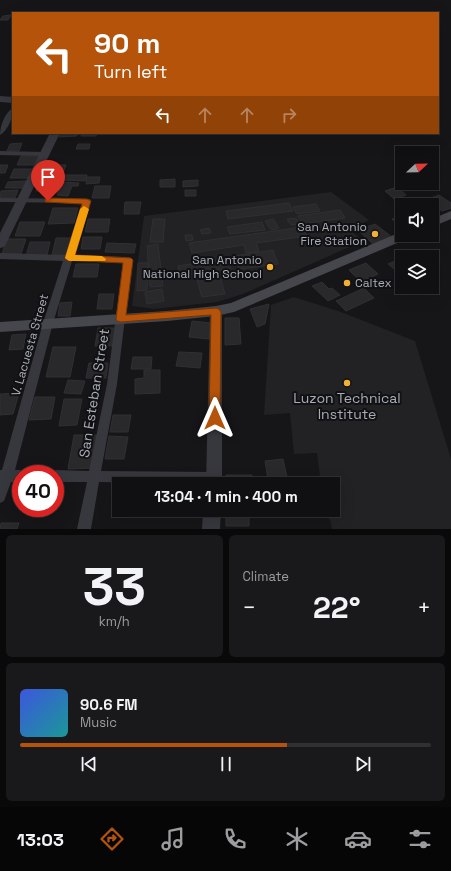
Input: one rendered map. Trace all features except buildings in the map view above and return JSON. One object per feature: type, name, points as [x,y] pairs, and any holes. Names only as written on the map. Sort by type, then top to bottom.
[{"type":"main road","points":[[439,220],[451,215]]},
{"type":"main road","points":[[0,327],[216,312],[234,307],[395,239]]},
{"type":"street","points":[[0,99],[12,100]]},
{"type":"street","points":[[0,133],[12,112]]},
{"type":"street","points":[[0,244],[55,134]]},
{"type":"street","points":[[0,153],[45,154]]},
{"type":"street","points":[[0,200],[22,200]]},
{"type":"street","name":"V. Lacuesta Street","points":[[0,497],[4,476],[48,323],[87,201],[22,200]]},
{"type":"street","points":[[0,256],[69,258]]},
{"type":"street","name":"San Esteban Street","points":[[69,258],[128,260],[112,384],[96,476],[84,529]]},
{"type":"street","points":[[214,477],[216,312]]},
{"type":"street","points":[[64,476],[120,477]]},
{"type":"street","points":[[211,529],[212,517]]},
{"type":"shaded area","points":[[331,192],[369,220],[350,230],[363,241],[243,294],[217,302],[154,309],[132,306],[144,216]]},
{"type":"shaded area","name":"Luzon Technical Institute","points":[[294,297],[341,312],[415,341],[451,459],[451,529],[332,529],[330,520],[326,517],[340,517],[340,477],[320,477],[317,453],[294,454],[290,413],[264,415],[271,305]]},
{"type":"slow traffic","points":[[84,209],[69,258],[102,259]]},
{"type":"place","name":"San Antonio Fire Station","points":[[375,234]]},
{"type":"place","name":"San Antonio National High School","points":[[270,267]]},
{"type":"place","name":"Caltex","points":[[347,283]]},
{"type":"place","name":"Luzon Technical Institute","points":[[347,383]]},
{"type":"route","points":[[48,201],[87,201],[69,258],[128,260],[121,319],[216,312],[215,418]]}]
